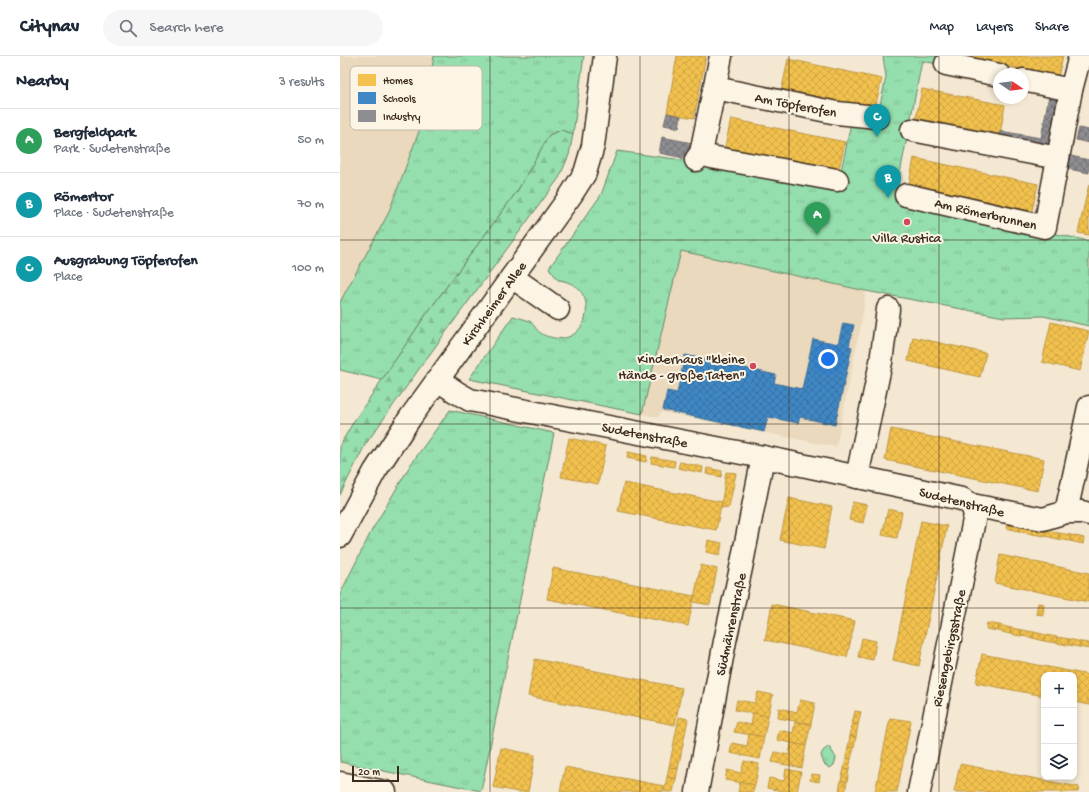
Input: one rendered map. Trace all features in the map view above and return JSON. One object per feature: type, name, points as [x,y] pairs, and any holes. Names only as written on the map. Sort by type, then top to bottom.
[{"type":"street","name":"Kirchheimer Allee","points":[[340,536],[375,472],[410,418],[571,195],[585,173],[593,146],[605,56]]},
{"type":"street","points":[[721,56],[699,157],[837,180]]},
{"type":"street","name":"Am Römerbrunnen","points":[[906,195],[1045,227],[1071,90],[1080,56]]},
{"type":"street","points":[[946,64],[993,74]]},
{"type":"street","points":[[1029,81],[1071,90]]},
{"type":"street","name":"Am Töpferofen","points":[[715,88],[837,113],[877,117]]},
{"type":"street","points":[[912,130],[1058,158]]},
{"type":"street","points":[[512,277],[558,309]]},
{"type":"street","points":[[857,477],[881,362],[888,309]]},
{"type":"street","name":"Sudetenstraße","points":[[438,380],[470,400],[762,457],[962,499],[972,505],[1043,519],[1066,512],[1082,512],[1089,514]]},
{"type":"street","points":[[1066,512],[1089,407]]},
{"type":"street","name":"Südmährenstraße","points":[[697,792],[725,641],[741,568],[762,457]]},
{"type":"street","name":"Riesengebirgsstraße","points":[[920,792],[975,515],[972,505]]},
{"type":"street","points":[[340,783],[385,792]]},
{"type":"shaded area","points":[[340,56],[434,56],[432,66],[350,66],[350,130],[420,130],[388,214],[340,302]]},
{"type":"shaded area","name":"Kinderhaus \"kleine Hände - große Taten\"","points":[[681,251],[866,291],[862,319],[836,447],[662,412],[658,417],[642,414]]},
{"type":"green space","points":[[434,56],[584,56],[573,134],[561,130],[549,135],[518,190],[425,316],[382,380],[340,370],[340,302],[388,214],[420,130],[482,130],[482,66],[432,66]]},
{"type":"green space","points":[[883,56],[945,56],[943,65],[922,61],[895,199],[1089,241],[1089,326],[1043,316],[1004,317],[866,291],[681,251],[642,414],[469,379],[513,316],[531,322],[539,332],[550,337],[563,338],[574,334],[582,326],[586,315],[586,303],[582,293],[572,284],[558,280],[549,268],[601,195],[617,151],[712,164],[838,186],[852,118],[877,120],[886,77]]},
{"type":"green space","points":[[561,130],[573,134],[569,155],[559,178],[365,445],[340,495],[340,445],[354,421],[425,316],[518,190],[549,135]]},
{"type":"green space","points":[[450,410],[554,433],[481,791],[340,762],[340,594],[372,530],[411,464]]},
{"type":"green space","points":[[829,746],[836,758],[834,765],[830,768],[824,764],[821,755]]},
{"type":"building: Homes","points":[[677,56],[706,56],[694,118],[667,113]]},
{"type":"building: Homes","points":[[955,56],[1063,56],[1058,77],[1029,71],[1029,68],[1014,68]]},
{"type":"building: Homes","points":[[788,59],[882,79],[874,112],[781,93]]},
{"type":"building: Homes","points":[[922,89],[993,103],[993,104],[1005,105],[1000,134],[916,118]]},
{"type":"building: Homes","points":[[731,119],[845,142],[838,174],[724,151]]},
{"type":"building: Homes","points":[[914,158],[1038,184],[1031,215],[908,189]]},
{"type":"building: Homes","points":[[1089,184],[1089,235],[1078,233]]},
{"type":"building: Homes","points":[[1051,322],[1089,331],[1080,371],[1042,362]]},
{"type":"building: Homes","points":[[913,337],[986,353],[980,377],[908,361]]},
{"type":"building: Homes","points":[[891,429],[1044,459],[1038,491],[885,460]]},
{"type":"building: Homes","points":[[569,438],[606,446],[598,484],[561,477]]},
{"type":"building: Homes","points":[[628,452],[647,456],[646,462],[627,458]]},
{"type":"building: Homes","points":[[652,457],[675,461],[674,467],[651,463]]},
{"type":"building: Homes","points":[[680,462],[703,467],[702,473],[678,468]]},
{"type":"building: Homes","points":[[707,468],[722,471],[721,477],[706,474]]},
{"type":"building: Homes","points":[[726,472],[736,473],[729,507],[721,508]]},
{"type":"building: Homes","points":[[624,483],[722,502],[716,530],[618,511]]},
{"type":"building: Homes","points":[[789,498],[832,507],[824,549],[780,540]]},
{"type":"building: Homes","points":[[853,502],[867,505],[863,523],[849,520]]},
{"type":"building: Homes","points":[[888,509],[902,512],[897,538],[882,535]]},
{"type":"building: Homes","points":[[921,521],[947,526],[919,666],[893,660]]},
{"type":"building: Homes","points":[[1007,523],[1020,525],[1019,531],[1006,528]]},
{"type":"building: Homes","points":[[1020,525],[1033,528],[1032,534],[1019,531]]},
{"type":"building: Homes","points":[[1033,528],[1046,530],[1045,536],[1032,534]]},
{"type":"building: Homes","points":[[1046,530],[1059,533],[1058,539],[1045,536]]},
{"type":"building: Homes","points":[[1059,533],[1071,535],[1070,541],[1058,539]]},
{"type":"building: Homes","points":[[1071,535],[1084,538],[1083,544],[1070,541]]},
{"type":"building: Homes","points":[[708,540],[722,543],[720,555],[706,552]]},
{"type":"building: Homes","points":[[1000,555],[1089,573],[1089,602],[995,583]]},
{"type":"building: Homes","points":[[701,565],[717,569],[710,605],[693,602]]},
{"type":"building: Homes","points":[[553,568],[694,596],[688,626],[547,599]]},
{"type":"building: Homes","points":[[1038,603],[1044,604],[1043,615],[1036,614]]},
{"type":"building: Homes","points":[[772,604],[855,621],[847,657],[765,640]]},
{"type":"building: Homes","points":[[987,623],[999,625],[998,631],[986,629]]},
{"type":"building: Homes","points":[[999,625],[1011,628],[1010,634],[998,631]]},
{"type":"building: Homes","points":[[1011,628],[1022,630],[1021,636],[1010,634]]},
{"type":"building: Homes","points":[[1022,630],[1034,632],[1033,638],[1021,636]]},
{"type":"building: Homes","points":[[1034,632],[1046,635],[1044,641],[1033,638]]},
{"type":"building: Homes","points":[[1046,635],[1057,637],[1056,643],[1044,641]]},
{"type":"building: Homes","points":[[1057,637],[1069,639],[1068,645],[1056,643]]},
{"type":"building: Homes","points":[[862,638],[876,641],[873,660],[858,657]]},
{"type":"building: Homes","points":[[1069,639],[1081,642],[1079,647],[1068,645]]},
{"type":"building: Homes","points":[[1081,642],[1089,643],[1089,649],[1079,647]]},
{"type":"building: Homes","points":[[982,654],[1074,672],[1041,672],[1041,695],[976,683]]},
{"type":"building: Homes","points":[[535,659],[682,688],[675,725],[528,696]]},
{"type":"building: Homes","points":[[1077,673],[1089,675],[1089,705],[1077,703]]},
{"type":"building: Homes","points":[[758,692],[773,695],[768,716],[735,710],[737,700],[755,703]]},
{"type":"building: Homes","points":[[800,700],[815,703],[811,724],[778,718],[779,708],[797,712]]},
{"type":"building: Homes","points":[[855,711],[861,712],[858,725],[852,724]]},
{"type":"building: Homes","points":[[753,713],[768,716],[764,737],[734,732],[737,722],[751,725]]},
{"type":"building: Homes","points":[[679,717],[688,719],[678,769],[669,767]]},
{"type":"building: Homes","points":[[890,718],[911,721],[897,792],[875,792]]},
{"type":"building: Homes","points":[[795,722],[811,724],[806,746],[777,740],[779,730],[793,733]]},
{"type":"building: Homes","points":[[852,724],[858,725],[856,737],[850,736]]},
{"type":"building: Homes","points":[[749,734],[764,737],[760,759],[730,753],[732,743],[747,746]]},
{"type":"building: Homes","points":[[850,736],[856,737],[854,748],[848,747]]},
{"type":"building: Homes","points":[[791,743],[806,746],[802,768],[772,762],[775,752],[789,755]]},
{"type":"building: Homes","points":[[848,747],[854,748],[851,759],[846,758]]},
{"type":"building: Homes","points":[[501,748],[535,755],[528,792],[518,792],[493,787]]},
{"type":"building: Homes","points":[[846,758],[851,759],[849,770],[844,769]]},
{"type":"building: Homes","points":[[744,761],[759,764],[755,785],[725,780],[727,770],[741,773]]},
{"type":"building: Homes","points":[[960,764],[1079,787],[1078,792],[954,792]]},
{"type":"building: Homes","points":[[565,767],[664,786],[662,792],[560,792]]},
{"type":"building: Homes","points":[[669,767],[678,769],[676,779],[667,777]]},
{"type":"building: Homes","points":[[786,769],[801,772],[797,792],[767,788],[769,778],[784,781]]},
{"type":"building: Homes","points":[[844,769],[849,770],[847,782],[841,780]]},
{"type":"building: Homes","points":[[811,774],[820,775],[819,782],[810,780]]},
{"type":"building: Homes","points":[[667,777],[676,779],[673,792],[664,792]]},
{"type":"building: Homes","points":[[841,780],[847,782],[845,792],[839,791]]},
{"type":"building: Homes","points":[[740,782],[755,785],[753,792],[738,792]]},
{"type":"building: Schools","points":[[843,323],[854,325],[849,346],[852,347],[835,425],[800,417],[798,423],[768,417],[764,432],[663,410],[667,391],[677,393],[685,355],[776,375],[774,383],[802,389],[813,339],[838,344]]},
{"type":"building: Industry","points":[[1049,95],[1058,97],[1048,150],[999,141],[1000,131],[1041,138]]},
{"type":"building: Industry","points":[[667,113],[681,116],[679,128],[664,125]]},
{"type":"building: Industry","points":[[1079,128],[1089,130],[1089,143],[1076,140]]},
{"type":"building: Industry","points":[[662,137],[692,143],[689,159],[659,153]]},
{"type":"building: Industry","points":[[1071,156],[1089,160],[1089,173],[1068,169]]},
{"type":"place","name":"Ausgrabung Töpferofen","points":[[877,137]]},
{"type":"place","name":"Römertor","points":[[888,198]]},
{"type":"place","name":"Villa Rustica","points":[[907,222]]},
{"type":"place","name":"Bergfeldpark","points":[[817,235]]},
{"type":"place","name":"Kinderhaus \"kleine Hände - große Taten\"","points":[[753,366]]}]
